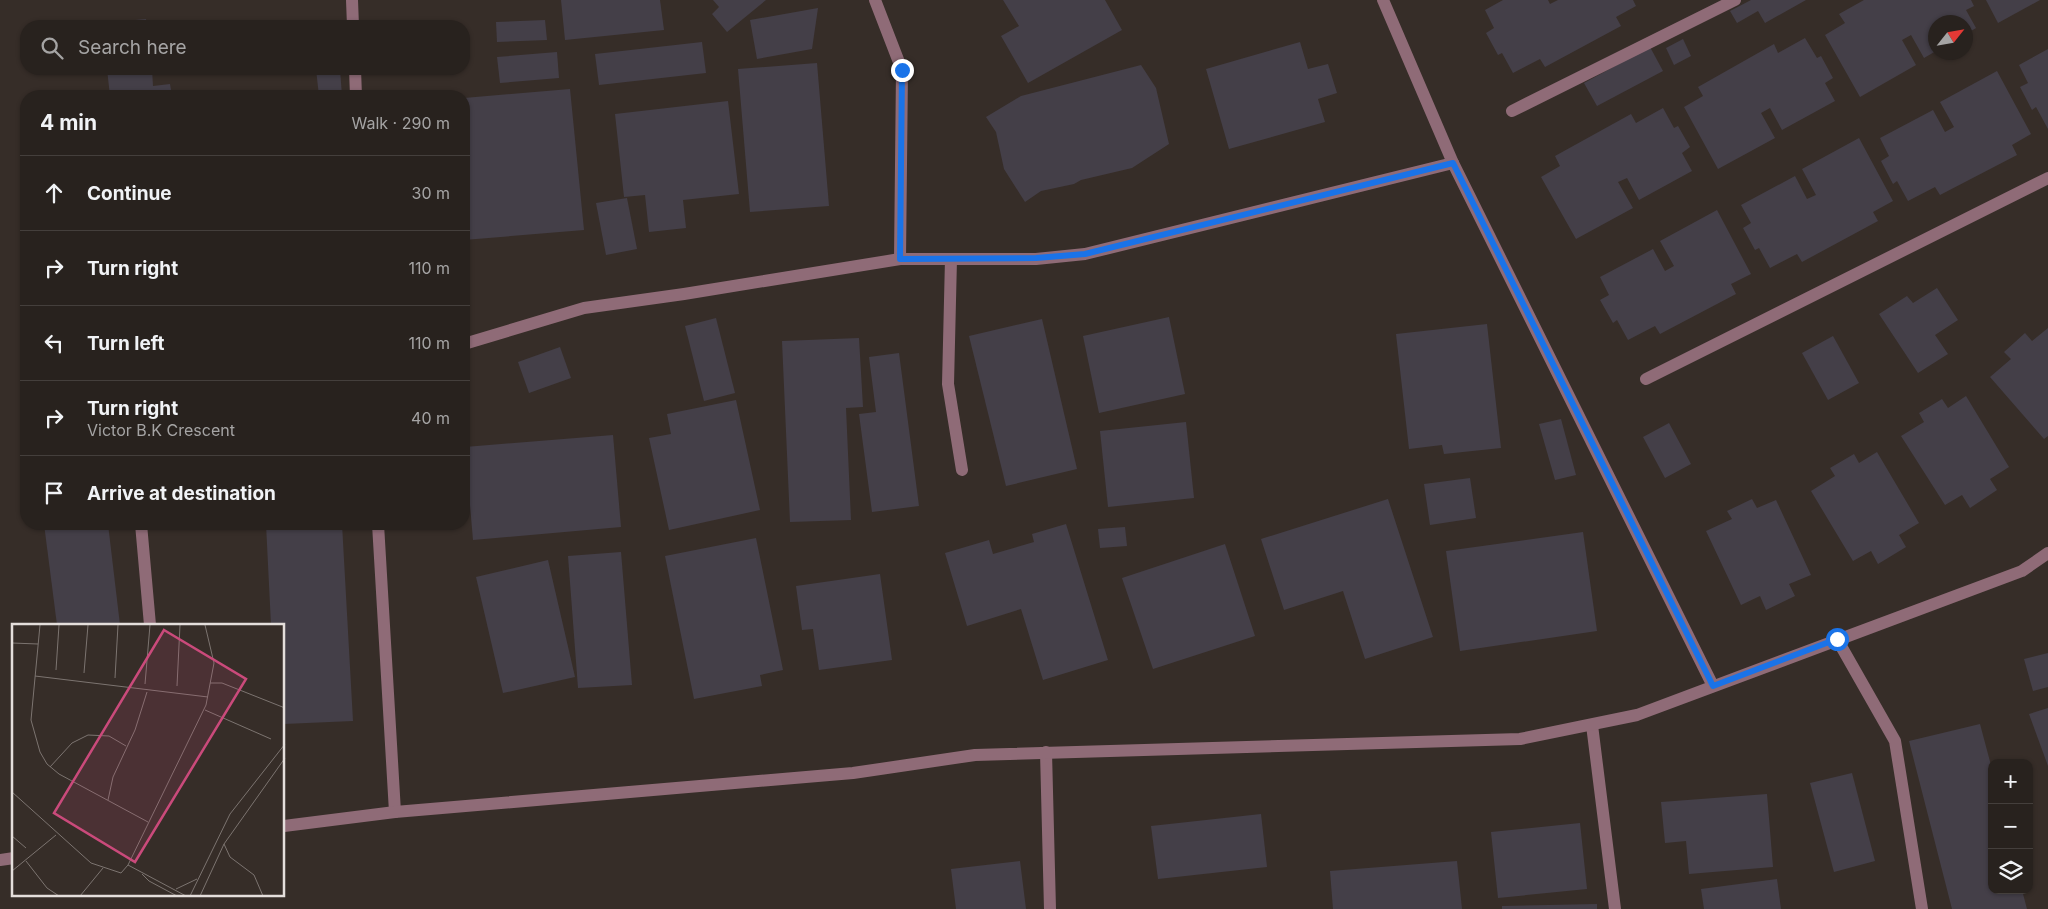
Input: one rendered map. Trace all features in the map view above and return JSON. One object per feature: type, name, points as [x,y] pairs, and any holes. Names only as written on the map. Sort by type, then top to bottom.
[{"type":"street","points":[[352,0],[353,20]]},
{"type":"street","points":[[875,0],[902,70],[900,259]]},
{"type":"street","points":[[1383,0],[1453,163],[1713,686]]},
{"type":"street","points":[[1512,111],[1735,0]]},
{"type":"street","points":[[355,75],[356,90]]},
{"type":"street","points":[[470,342],[584,308],[900,259],[1036,258],[1085,254],[1453,163]]},
{"type":"street","points":[[1646,379],[2048,178]]},
{"type":"street","points":[[951,259],[948,384],[962,470]]},
{"type":"street","points":[[142,530],[150,624]]},
{"type":"street","points":[[378,530],[395,812]]},
{"type":"street","points":[[285,826],[395,812],[853,774],[975,755],[1520,740],[1637,715],[2022,571],[2048,553]]},
{"type":"street","points":[[1837,639],[1895,741],[1922,909]]},
{"type":"street","points":[[1592,725],[1615,909]]},
{"type":"street","points":[[1046,752],[1050,909]]},
{"type":"building","points":[[561,0],[660,0],[664,30],[565,40]]},
{"type":"building","points":[[713,0],[766,0],[727,32],[712,14],[719,7]]},
{"type":"building","points":[[1003,0],[1105,0],[1122,30],[1028,83],[1001,36],[1019,26]]},
{"type":"building","points":[[1503,0],[1548,0],[1550,4],[1558,0],[1633,0],[1636,6],[1616,17],[1621,26],[1545,67],[1540,59],[1513,73],[1502,53],[1498,55],[1486,33],[1494,28],[1485,10]]},
{"type":"building","points":[[1751,0],[1806,0],[1765,23],[1758,11],[1737,23],[1730,11]]},
{"type":"building","points":[[1864,0],[1971,0],[1974,6],[1966,10],[1969,15],[1928,15],[1928,56],[1924,58],[1911,35],[1902,40],[1916,65],[1860,97],[1825,35],[1845,23],[1839,14]]},
{"type":"building","points":[[1986,0],[2040,0],[1998,23]]},
{"type":"building","points":[[818,8],[812,49],[757,59],[750,20]]},
{"type":"building","points":[[545,20],[547,40],[497,42],[496,22]]},
{"type":"building","points":[[1805,38],[1817,58],[1821,56],[1833,78],[1825,83],[1835,101],[1782,130],[1770,108],[1761,113],[1775,138],[1718,169],[1684,107],[1703,96],[1698,87],[1774,44],[1778,53]]},
{"type":"building","points":[[1683,39],[1691,56],[1674,65],[1666,48]]},
{"type":"building","points":[[702,42],[706,73],[599,85],[595,54]]},
{"type":"building","points":[[1300,42],[1308,69],[1328,64],[1337,93],[1318,99],[1325,122],[1229,149],[1206,69]]},
{"type":"building","points":[[1650,47],[1663,71],[1597,106],[1584,83]]},
{"type":"building","points":[[2048,49],[2048,129],[2036,107],[2032,110],[2020,87],[2028,83],[2019,65]]},
{"type":"building","points":[[557,52],[559,78],[500,83],[497,57]]},
{"type":"building","points":[[817,63],[829,206],[750,212],[738,69]]},
{"type":"building","points":[[1141,65],[1156,88],[1169,144],[1132,168],[1041,191],[1025,202],[1004,169],[996,132],[986,117],[1021,96]]},
{"type":"building","points":[[1997,71],[2031,134],[2012,145],[2017,155],[1940,195],[1935,187],[1908,201],[1897,181],[1893,184],[1881,161],[1889,156],[1880,138],[1933,110],[1945,132],[1954,127],[1940,102]]},
{"type":"building","points":[[108,75],[152,75],[153,86],[170,84],[171,90],[109,90]]},
{"type":"building","points":[[317,75],[340,75],[342,90],[318,90]]},
{"type":"building","points":[[570,89],[584,230],[470,240],[470,97]]},
{"type":"building","points":[[728,101],[739,194],[683,200],[686,228],[649,232],[645,195],[624,197],[615,114]]},
{"type":"building","points":[[1663,108],[1674,128],[1678,126],[1690,147],[1682,153],[1692,171],[1639,200],[1627,178],[1618,182],[1633,208],[1576,239],[1541,177],[1560,166],[1555,156],[1631,114],[1636,123]]},
{"type":"building","points":[[1859,138],[1893,201],[1873,212],[1878,221],[1802,262],[1797,254],[1770,268],[1759,248],[1755,250],[1743,228],[1751,223],[1741,205],[1795,176],[1807,199],[1816,195],[1802,169]]},
{"type":"building","points":[[627,198],[637,249],[606,255],[596,203]]},
{"type":"building","points":[[1717,210],[1751,274],[1731,284],[1736,294],[1660,334],[1655,326],[1628,340],[1617,320],[1613,323],[1600,300],[1609,295],[1600,277],[1653,249],[1665,271],[1674,266],[1660,241]]},
{"type":"building","points":[[1937,288],[1958,320],[1935,335],[1948,354],[1918,373],[1879,314],[1907,296],[1913,303]]},
{"type":"building","points":[[1169,317],[1185,394],[1099,413],[1083,336]]},
{"type":"building","points":[[716,318],[735,393],[704,401],[685,326]]},
{"type":"building","points":[[1042,319],[1077,469],[1006,486],[969,336]]},
{"type":"building","points":[[1487,324],[1501,448],[1444,454],[1442,445],[1409,449],[1396,334]]},
{"type":"building","points":[[2048,328],[2048,436],[2044,439],[1990,377],[2011,359],[2004,352],[2025,333],[2032,341]]},
{"type":"building","points":[[1833,336],[1859,383],[1828,400],[1802,353]]},
{"type":"building","points":[[859,338],[863,407],[846,408],[851,520],[790,522],[782,341]]},
{"type":"building","points":[[560,347],[571,378],[529,393],[518,362]]},
{"type":"building","points":[[899,353],[919,506],[872,512],[859,414],[876,412],[869,357]]},
{"type":"building","points":[[1966,396],[2009,467],[1990,479],[1997,490],[1970,508],[1962,495],[1945,505],[1901,436],[1924,422],[1919,413],[1942,399],[1948,408]]},
{"type":"building","points":[[736,400],[760,510],[669,530],[649,438],[671,434],[667,414]]},
{"type":"building","points":[[1561,419],[1576,475],[1555,480],[1539,424]]},
{"type":"building","points":[[1186,422],[1194,498],[1108,507],[1100,431]]},
{"type":"building","points":[[1669,423],[1691,464],[1665,478],[1643,437]]},
{"type":"building","points":[[613,435],[621,527],[473,540],[470,505],[470,447]]},
{"type":"building","points":[[1877,452],[1919,523],[1899,535],[1906,547],[1878,564],[1871,551],[1853,561],[1811,491],[1835,476],[1830,468],[1854,454],[1859,463]]},
{"type":"building","points":[[1470,478],[1476,518],[1430,525],[1424,484]]},
{"type":"building","points":[[1388,499],[1433,637],[1365,659],[1343,591],[1284,610],[1261,539]]},
{"type":"building","points":[[1752,499],[1757,508],[1776,500],[1811,575],[1789,584],[1795,596],[1766,610],[1760,596],[1741,605],[1706,531],[1732,519],[1727,511]]},
{"type":"building","points":[[1066,524],[1108,660],[1043,680],[1021,609],[967,626],[945,553],[989,540],[993,554],[1034,542],[1032,534]]},
{"type":"building","points":[[1125,527],[1127,546],[1100,548],[1098,529]]},
{"type":"building","points":[[45,530],[109,530],[120,624],[57,624]]},
{"type":"building","points":[[266,530],[342,530],[353,721],[285,724],[285,624],[271,624]]},
{"type":"building","points":[[1583,532],[1597,631],[1460,651],[1446,551]]},
{"type":"building","points":[[756,538],[783,670],[760,675],[762,686],[694,699],[665,556]]},
{"type":"building","points":[[1225,544],[1255,636],[1153,669],[1122,578]]},
{"type":"building","points":[[621,552],[632,685],[578,688],[568,556]]},
{"type":"building","points":[[548,560],[575,677],[503,693],[476,577]]},
{"type":"building","points":[[880,574],[892,660],[819,670],[813,629],[802,630],[796,586]]},
{"type":"building","points":[[2048,653],[2048,687],[2033,691],[2024,659]]},
{"type":"building","points":[[2048,708],[2048,766],[2029,714]]},
{"type":"building","points":[[1980,724],[1989,759],[1988,894],[2023,894],[2027,909],[1952,909],[1909,741]]},
{"type":"building","points":[[1852,773],[1875,861],[1834,872],[1810,783]]},
{"type":"building","points":[[1767,794],[1773,867],[1689,874],[1686,841],[1665,843],[1661,802]]},
{"type":"building","points":[[1261,814],[1267,867],[1158,879],[1151,826]]},
{"type":"building","points":[[1580,823],[1587,889],[1498,898],[1491,832]]},
{"type":"building","points":[[1020,861],[1026,909],[956,909],[951,869]]},
{"type":"building","points":[[1457,861],[1462,909],[1333,909],[1330,871]]},
{"type":"building","points":[[1777,879],[1781,909],[1704,909],[1701,889]]},
{"type":"building","points":[[1597,904],[1597,909],[1502,909],[1502,906]]},
{"type":"route","points":[[902,70],[900,259],[1036,258],[1085,254],[1453,163],[1713,686],[1837,639]]}]
